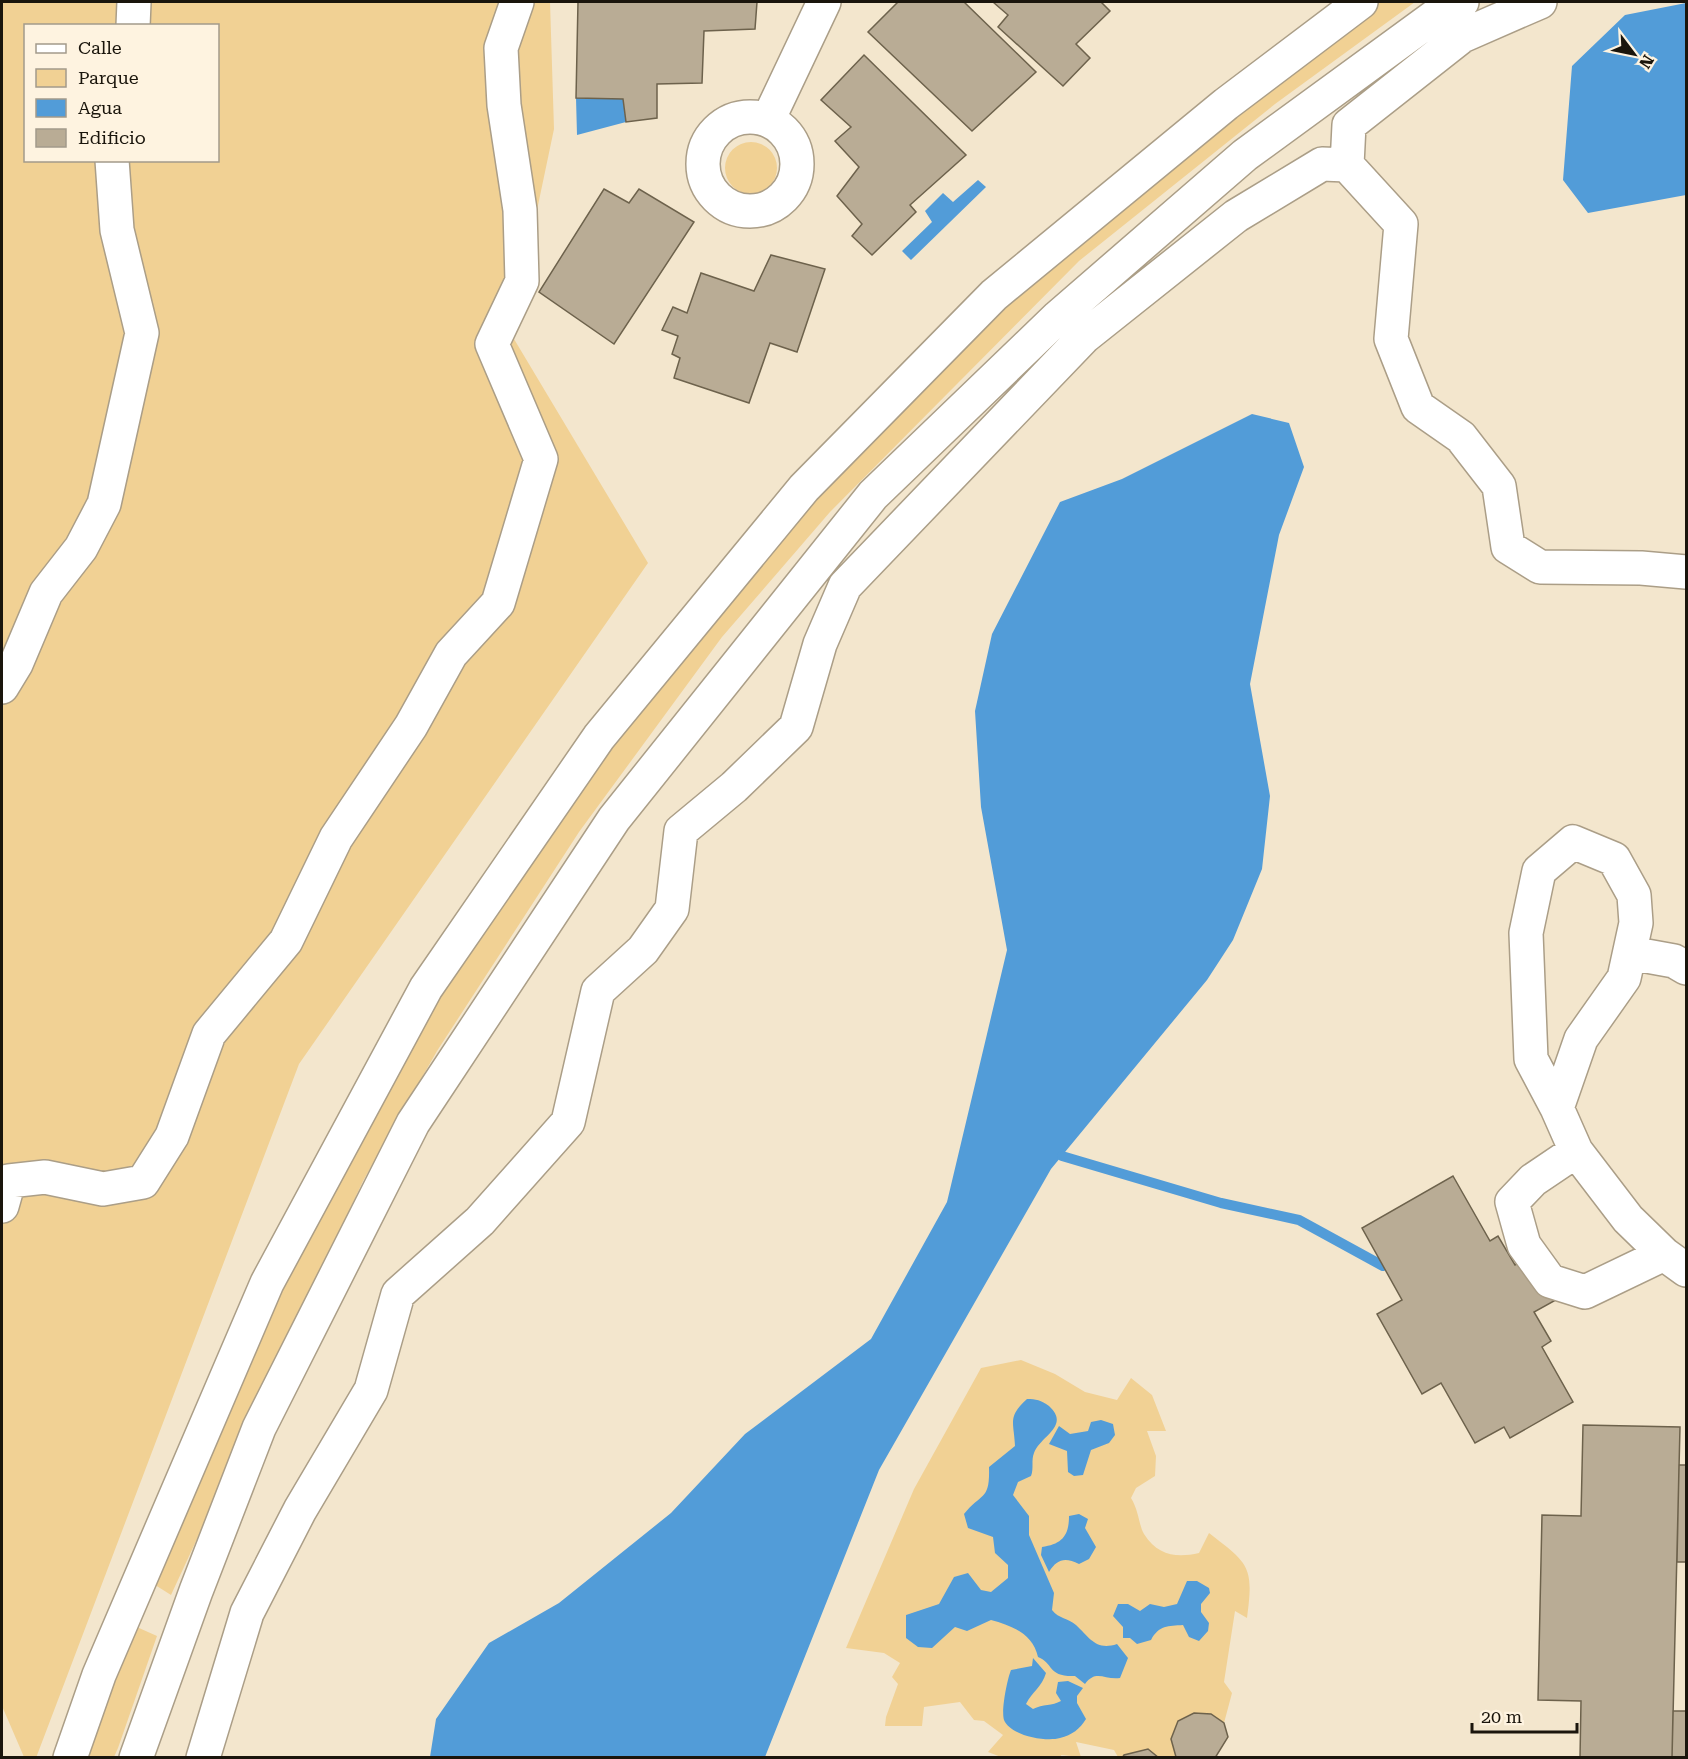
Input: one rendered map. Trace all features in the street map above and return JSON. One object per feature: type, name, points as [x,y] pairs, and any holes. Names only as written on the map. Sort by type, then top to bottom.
[{"type":"street","points":[[133,24],[134,2]]},
{"type":"street","points":[[2,1206],[9,1181],[45,1177],[103,1189],[142,1182],[172,1136],[209,1034],[286,941],[336,838],[411,726],[451,654],[498,603],[541,459],[492,344],[522,281],[520,210],[504,105],[501,48],[517,2]]},
{"type":"street","points":[[768,120],[824,2]]},
{"type":"street","points":[[70,1758],[99,1675],[267,1283],[426,988],[599,737],[804,488],[993,296],[1226,104],[1361,2]]},
{"type":"street","points":[[136,1758],[196,1591],[259,1428],[413,1123],[614,819],[873,495],[907,462],[1058,317],[1245,154],[1438,14],[1462,2]]},
{"type":"street","points":[[1347,165],[1349,125],[1462,36],[1540,2]]},
{"type":"street","points":[[2,687],[16,664],[46,593],[81,548],[104,504],[142,333],[117,230],[111,162]]},
{"type":"street","points":[[203,1758],[247,1612],[300,1510],[371,1390],[398,1294],[480,1221],[568,1122],[598,991],[643,950],[672,909],[681,831],[734,787],[796,727],[820,644],[845,586],[1084,337],[1236,216],[1322,164],[1347,165],[1401,224],[1391,339],[1418,406],[1461,437],[1499,486],[1508,547],[1540,567],[1641,568],[1686,572]]},
{"type":"street","points":[[1557,1108],[1581,1039],[1624,978],[1636,923],[1634,895],[1614,859],[1573,842],[1539,871],[1526,933],[1531,1059],[1557,1108],[1576,1151],[1628,1219],[1676,1262],[1585,1292],[1550,1281],[1524,1245],[1512,1202],[1533,1180],[1576,1151]]},
{"type":"street","points":[[1629,953],[1674,961],[1686,968]]},
{"type":"green space","points":[[2,2],[550,2],[554,129],[511,334],[648,563],[299,1064],[36,1758],[24,1757],[2,1706]]},
{"type":"green space","points":[[1375,2],[1415,2],[1275,104],[1079,261],[830,512],[722,637],[579,832],[437,1051],[363,1181],[171,1595],[152,1583],[265,1317],[409,1043],[516,877],[644,693],[767,546],[1009,297]]},
{"type":"green space","points":[[751,142],[761,144],[769,150],[775,158],[777,168],[775,178],[769,186],[761,192],[751,194],[741,192],[733,186],[727,178],[725,168],[727,158],[733,150],[741,144]]},
{"type":"green space","points":[[1021,1360],[1055,1374],[1085,1392],[1117,1400],[1131,1378],[1152,1395],[1166,1431],[1147,1431],[1156,1456],[1155,1476],[1136,1488],[1131,1498],[1144,1534],[1155,1547],[1162,1551],[1168,1554],[1183,1555],[1199,1553],[1209,1533],[1233,1552],[1246,1568],[1250,1587],[1247,1618],[1235,1611],[1224,1682],[1232,1693],[1224,1723],[1228,1737],[1215,1757],[1118,1757],[1114,1750],[1076,1742],[1081,1757],[1061,1755],[1062,1758],[1001,1757],[988,1752],[1003,1735],[984,1721],[974,1720],[960,1702],[924,1707],[922,1726],[885,1726],[898,1684],[892,1677],[900,1663],[884,1653],[846,1648],[914,1489],[981,1368]]},
{"type":"green space","points":[[130,1624],[157,1636],[118,1748],[114,1757],[83,1758]]},
{"type":"water","points":[[1686,3],[1686,195],[1588,213],[1563,180],[1572,66],[1625,15]]},
{"type":"water","points":[[576,98],[623,99],[626,122],[577,135]]},
{"type":"water","points":[[978,180],[986,187],[911,260],[902,251],[932,222],[925,211],[943,193],[953,202]]},
{"type":"water","points":[[1252,414],[1289,423],[1304,467],[1279,535],[1250,684],[1270,796],[1262,869],[1233,940],[1207,980],[1051,1169],[879,1470],[765,1757],[430,1757],[436,1719],[489,1643],[559,1603],[671,1513],[745,1434],[871,1339],[947,1202],[1007,950],[981,807],[975,711],[992,634],[1060,502],[1122,479]]},
{"type":"water","points":[[1027,1399],[1038,1400],[1049,1406],[1057,1419],[1052,1431],[1034,1453],[1031,1476],[1018,1482],[1013,1495],[1029,1516],[1029,1535],[1054,1593],[1052,1610],[1073,1623],[1094,1642],[1104,1646],[1117,1644],[1128,1658],[1120,1678],[1097,1676],[1085,1684],[1075,1676],[1055,1672],[1038,1657],[1032,1642],[1021,1632],[991,1620],[967,1631],[955,1627],[932,1648],[918,1647],[906,1638],[906,1615],[939,1604],[954,1577],[968,1573],[981,1590],[991,1592],[1008,1578],[1008,1565],[995,1553],[993,1537],[968,1528],[964,1514],[984,1495],[988,1486],[989,1467],[1015,1446],[1014,1415]]},
{"type":"water","points":[[1101,1420],[1113,1424],[1115,1435],[1109,1443],[1091,1450],[1083,1475],[1074,1476],[1068,1472],[1067,1451],[1049,1444],[1059,1426],[1070,1434],[1088,1431],[1091,1422]]},
{"type":"water","points":[[1079,1514],[1088,1519],[1085,1528],[1096,1547],[1089,1559],[1079,1564],[1070,1560],[1058,1562],[1049,1572],[1041,1555],[1042,1547],[1055,1544],[1063,1538],[1068,1529],[1069,1516]]},
{"type":"water","points":[[1187,1581],[1197,1581],[1209,1588],[1210,1593],[1201,1604],[1201,1612],[1209,1623],[1208,1631],[1199,1641],[1189,1637],[1183,1625],[1164,1627],[1157,1631],[1151,1640],[1137,1644],[1130,1638],[1123,1638],[1123,1627],[1113,1616],[1118,1604],[1128,1604],[1140,1611],[1150,1604],[1164,1607],[1177,1604]]},
{"type":"water","points":[[1033,1658],[1046,1673],[1026,1704],[1033,1709],[1061,1701],[1056,1693],[1058,1682],[1068,1681],[1083,1688],[1077,1696],[1077,1703],[1086,1719],[1078,1729],[1068,1735],[1054,1739],[1029,1736],[1014,1730],[1004,1720],[1005,1695],[1011,1670],[1032,1666]]},
{"type":"building","points":[[578,2],[757,2],[755,29],[704,31],[702,83],[657,84],[657,118],[626,122],[623,99],[576,98]]},
{"type":"building","points":[[898,2],[964,2],[1036,72],[972,131],[868,32]]},
{"type":"building","points":[[993,2],[1101,2],[1110,11],[1076,44],[1090,58],[1063,86],[998,27],[1008,15]]},
{"type":"building","points":[[864,55],[966,155],[910,205],[916,212],[872,255],[852,236],[862,224],[837,196],[859,167],[835,141],[851,127],[821,100]]},
{"type":"building","points":[[604,189],[629,203],[639,189],[694,222],[614,344],[539,292]]},
{"type":"building","points":[[771,255],[825,269],[797,352],[770,343],[749,403],[674,378],[680,358],[672,354],[678,336],[662,330],[673,307],[687,313],[701,273],[754,291]]},
{"type":"building","points":[[1453,1176],[1490,1241],[1498,1236],[1515,1265],[1529,1257],[1554,1301],[1534,1312],[1551,1341],[1542,1347],[1573,1402],[1510,1438],[1504,1427],[1475,1443],[1441,1383],[1422,1394],[1377,1314],[1402,1300],[1362,1228]]},
{"type":"building","points":[[1583,1425],[1680,1427],[1672,1758],[1580,1758],[1581,1701],[1538,1700],[1542,1515],[1581,1516]]},
{"type":"building","points":[[1679,1465],[1686,1465],[1686,1562],[1677,1562]]},
{"type":"building","points":[[1673,1711],[1686,1711],[1686,1758],[1672,1758]]},
{"type":"building","points":[[1194,1713],[1211,1714],[1224,1723],[1228,1737],[1215,1758],[1176,1757],[1171,1739],[1178,1721]]},
{"type":"building","points":[[1148,1749],[1159,1758],[1122,1758],[1124,1755]]},
{"type":"waterway","points":[[1062,1156],[1221,1203],[1299,1220],[1383,1266]]}]
